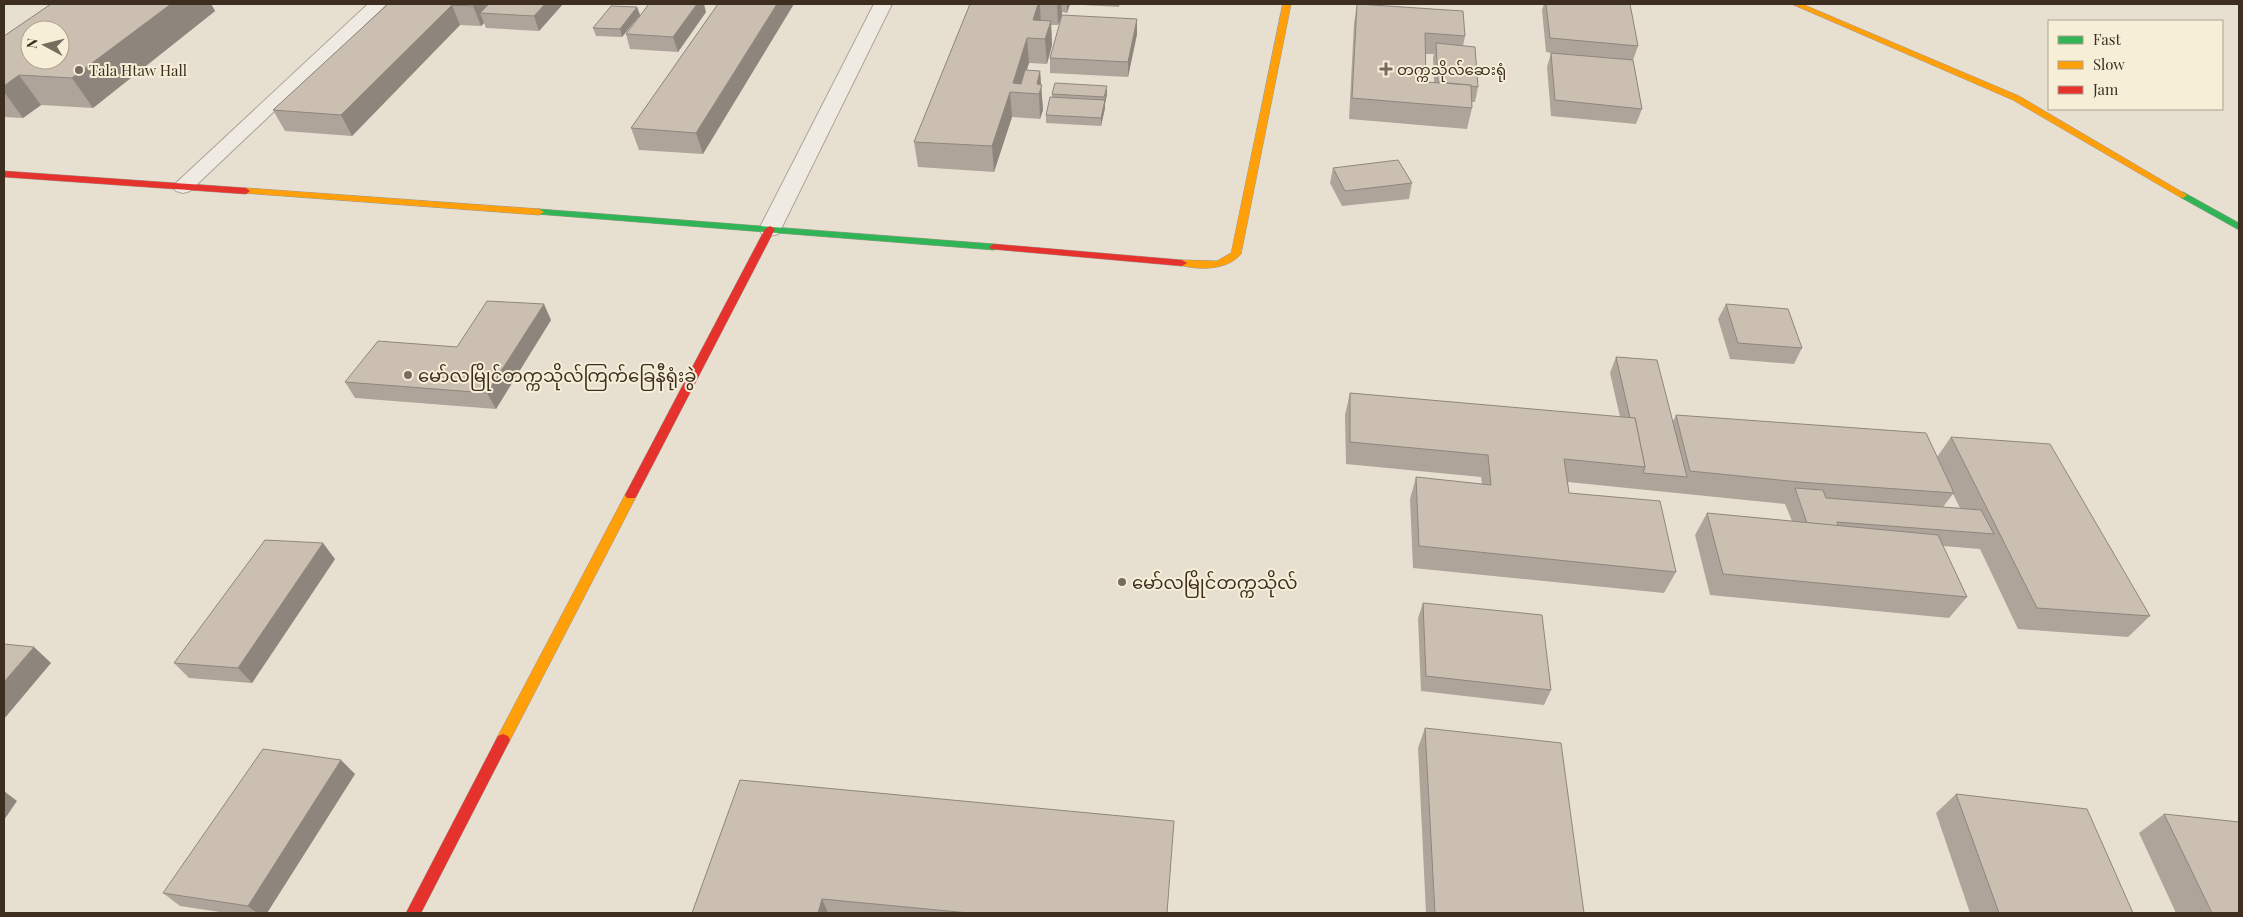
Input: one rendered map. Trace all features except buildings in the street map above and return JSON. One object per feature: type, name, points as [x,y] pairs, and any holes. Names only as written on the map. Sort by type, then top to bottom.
[{"type":"street","points":[[4,174],[770,229],[1209,265],[1228,262],[1236,254],[1287,4]]},
{"type":"street","points":[[1796,4],[2016,98],[2239,227]]},
{"type":"street","points":[[413,913],[770,229]]},
{"type":"lane","points":[[183,187],[378,4]]},
{"type":"lane","points":[[770,229],[883,4]]},
{"type":"traffic: fast","points":[[2183,195],[2239,227]]},
{"type":"traffic: fast","points":[[539,212],[994,247]]},
{"type":"traffic: slow","points":[[1182,263],[1218,264],[1236,254],[1287,4]]},
{"type":"traffic: slow","points":[[1796,4],[2016,98],[2183,195]]},
{"type":"traffic: slow","points":[[246,191],[539,212]]},
{"type":"traffic: slow","points":[[503,740],[631,495]]},
{"type":"traffic: jam","points":[[4,174],[246,191]]},
{"type":"traffic: jam","points":[[631,495],[770,229]]},
{"type":"traffic: jam","points":[[994,247],[1182,263]]},
{"type":"traffic: jam","points":[[413,913],[503,740]]},
{"type":"place","name":"တက္ကသိုလ်ဆေးရုံ","points":[[1386,69]]},
{"type":"place","name":"Tala Htaw Hall","points":[[79,70]]},
{"type":"place","name":"မော်လမြိုင်တက္ကသိုလ်ကြက်ခြေနီရုံးခွဲ","points":[[408,375]]},
{"type":"place","name":"မော်လမြိုင်တက္ကသိုလ်","points":[[1122,582]]}]
